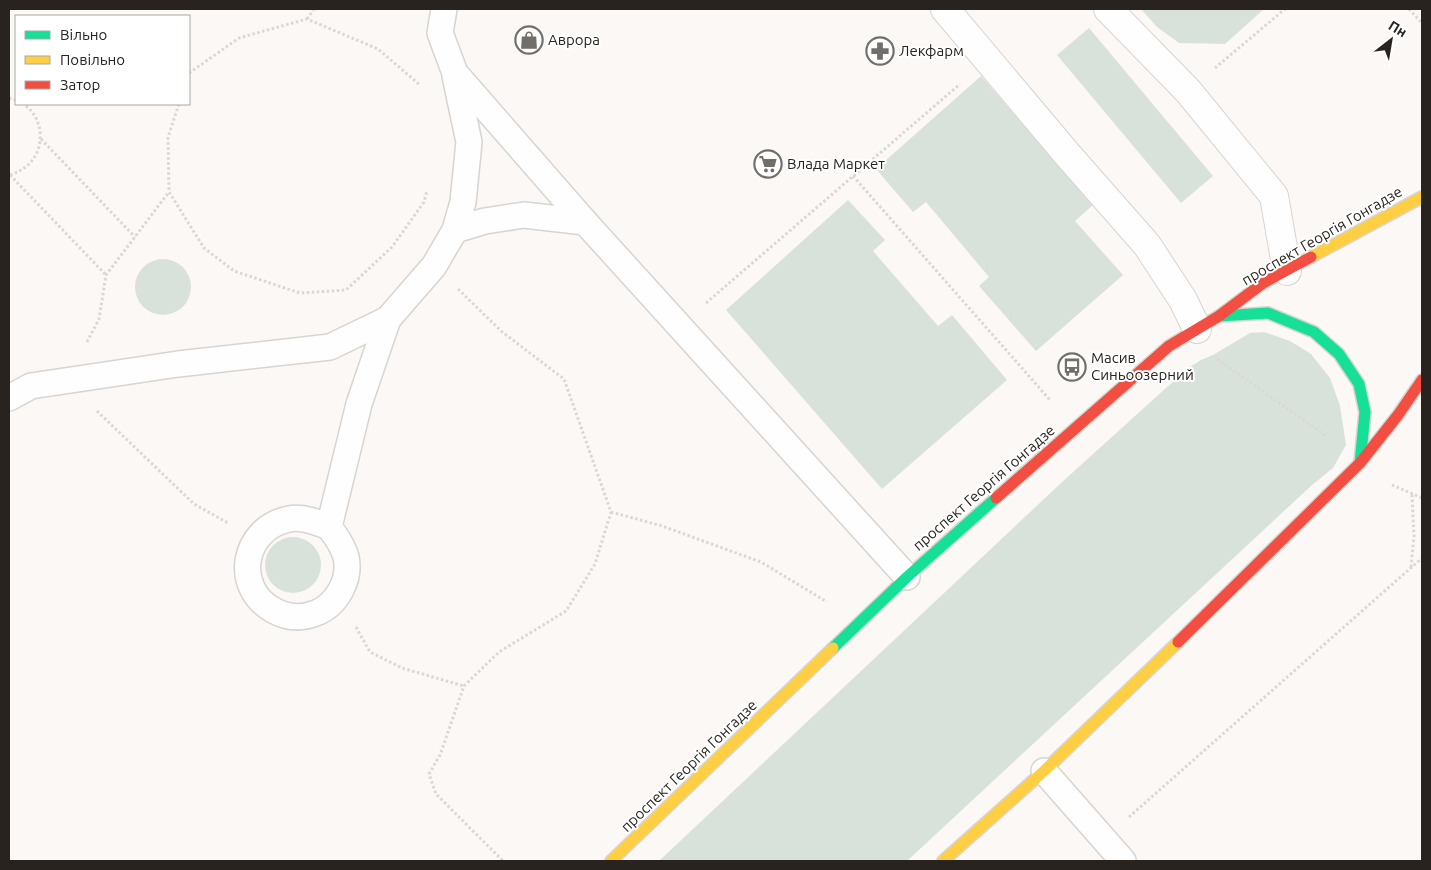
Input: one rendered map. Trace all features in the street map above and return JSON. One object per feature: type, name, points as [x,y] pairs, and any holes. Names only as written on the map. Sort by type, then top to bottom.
[{"type":"street","points":[[945,9],[1147,245],[1183,300],[1208,323],[1268,313],[1314,332],[1339,354],[1359,384],[1365,412],[1360,463]]},
{"type":"street","points":[[1108,9],[1188,90],[1274,196],[1287,271]]},
{"type":"street","name":"проспект Георгія Гонгадзе","points":[[611,861],[907,576],[1169,346],[1208,323],[1264,283],[1422,196]]},
{"type":"street","points":[[943,861],[1044,770],[1327,497],[1360,463],[1398,415],[1422,380]]},
{"type":"lane","points":[[329,527],[359,404],[388,319],[434,266],[455,230],[463,202],[469,142],[455,73],[440,33],[444,9]]},
{"type":"lane","points":[[455,73],[585,222],[907,576]]},
{"type":"lane","points":[[455,230],[485,221],[524,215],[585,222]]},
{"type":"lane","points":[[9,398],[31,386],[178,364],[330,347],[388,319]]},
{"type":"lane","points":[[290,518],[313,520],[329,527],[339,542],[346,558],[347,575],[338,596],[326,608],[300,618],[283,616],[263,605],[252,591],[247,574],[248,555],[256,539],[273,524],[290,518]]},
{"type":"lane","points":[[1044,770],[1123,861]]},
{"type":"path","points":[[307,20],[314,9]]},
{"type":"path","points":[[1188,90],[1286,9]]},
{"type":"path","points":[[1409,9],[1422,24]]},
{"type":"path","points":[[190,72],[239,38],[307,20],[378,49],[421,86]]},
{"type":"path","points":[[700,308],[988,60]]},
{"type":"path","points":[[24,105],[35,116],[40,127],[41,139],[38,152],[31,162],[22,170],[9,175],[106,275]]},
{"type":"path","points":[[179,105],[168,137],[168,192],[204,248],[234,271],[300,293],[346,290],[392,247],[424,202],[428,184]]},
{"type":"path","points":[[41,139],[135,237]]},
{"type":"path","points":[[853,176],[1050,400]]},
{"type":"path","points":[[434,266],[501,331],[564,379],[612,512],[595,564],[566,611],[499,652],[464,686],[440,755],[429,774],[436,794],[503,861]]},
{"type":"path","points":[[1213,356],[1329,438]]},
{"type":"path","points":[[1392,485],[1422,498]]},
{"type":"path","points":[[1411,568],[1414,536],[1412,494]]},
{"type":"path","points":[[612,512],[662,526],[761,562],[827,602]]},
{"type":"path","points":[[1104,840],[1422,558]]},
{"type":"path","points":[[338,596],[370,652],[402,668],[464,686]]},
{"type":"shaded area","points":[[1141,9],[1264,9],[1225,44],[1179,43],[1157,27]]},
{"type":"shaded area","points":[[1089,28],[1213,176],[1181,203],[1057,55]]},
{"type":"shaded area","points":[[981,76],[1093,205],[1075,221],[1123,275],[1036,351],[979,286],[989,277],[926,202],[913,212],[876,169]]},
{"type":"shaded area","points":[[848,200],[885,240],[873,251],[938,326],[952,315],[1007,380],[882,489],[726,310]]},
{"type":"shaded area","points":[[158,259],[168,259],[183,267],[189,276],[191,287],[189,298],[183,307],[168,315],[158,315],[147,310],[140,303],[135,292],[135,282],[140,271],[147,264]]},
{"type":"shaded area","points":[[1264,332],[1290,341],[1311,354],[1330,378],[1340,406],[1346,445],[1333,468],[1312,485],[907,861],[659,861],[1061,483],[1187,369],[1250,333]]},
{"type":"shaded area","points":[[293,537],[304,539],[313,545],[319,554],[321,565],[319,576],[313,585],[304,591],[293,593],[282,591],[273,585],[267,576],[265,565],[267,554],[273,545],[282,539]]},
{"type":"traffic: fast","points":[[1219,316],[1268,313],[1314,332],[1339,354],[1359,384],[1365,412],[1360,463]]},
{"type":"traffic: fast","points":[[833,648],[907,577],[996,498]]},
{"type":"traffic: slow","points":[[1311,257],[1422,197]]},
{"type":"traffic: slow","points":[[943,861],[1044,771],[1178,642]]},
{"type":"traffic: slow","points":[[611,861],[833,648]]},
{"type":"traffic: jam","points":[[996,498],[1169,346],[1219,316],[1263,283],[1311,257]]},
{"type":"traffic: jam","points":[[1178,642],[1360,463],[1398,415],[1422,380]]},
{"type":"place","name":"Аврора","points":[[529,40]]},
{"type":"place","name":"Лекфарм","points":[[880,51]]},
{"type":"place","name":"Влада Маркет","points":[[768,164]]},
{"type":"place","name":"Масив Синьоозерний","points":[[1072,367]]}]
